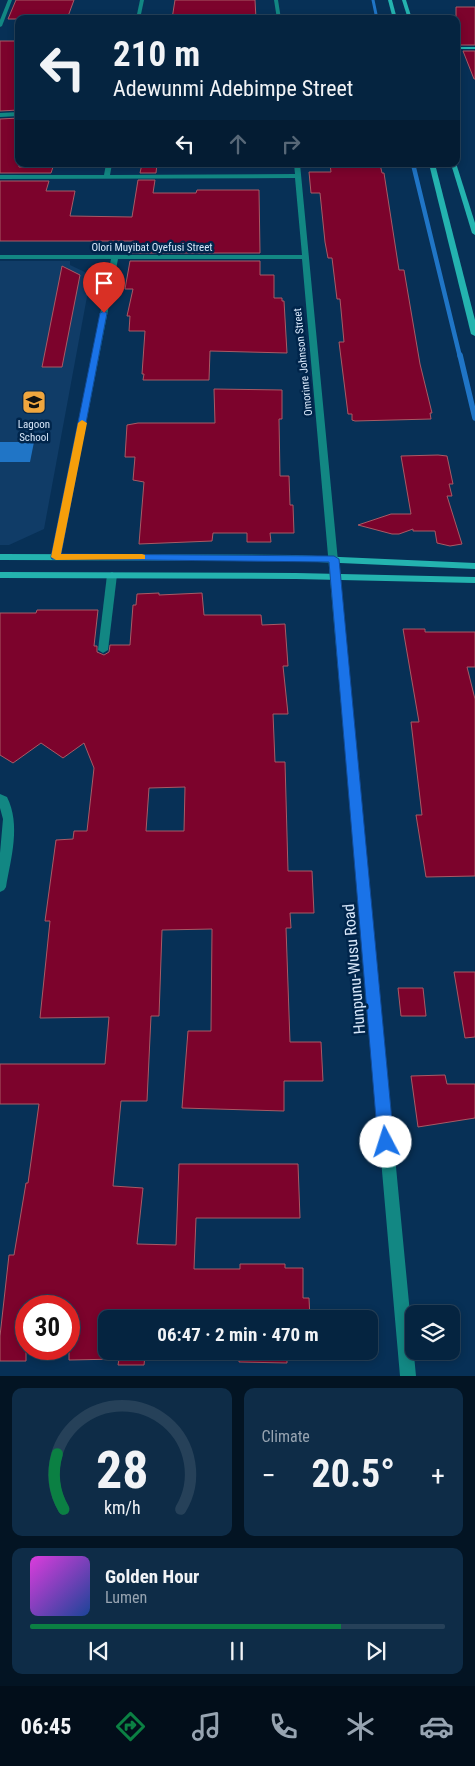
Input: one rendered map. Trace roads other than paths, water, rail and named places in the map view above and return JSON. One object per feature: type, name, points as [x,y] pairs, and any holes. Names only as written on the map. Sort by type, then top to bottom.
[{"type":"main road","points":[[390,0],[394,15]]},
{"type":"main road","points":[[404,0],[409,15]]},
{"type":"main road","points":[[460,48],[475,48]]},
{"type":"main road","points":[[433,167],[475,334]]},
{"type":"main road","points":[[455,167],[475,234]]},
{"type":"main road","points":[[0,556],[334,559],[475,566]]},
{"type":"main road","points":[[0,575],[296,576],[475,580]]},
{"type":"street","points":[[0,24],[10,0]]},
{"type":"street","points":[[139,15],[142,0]]},
{"type":"street","points":[[276,0],[278,15]]},
{"type":"street","points":[[0,114],[15,114]]},
{"type":"street","points":[[107,176],[108,167]]},
{"type":"street","name":"Omorinre Johnson Street","points":[[297,167],[304,257],[334,559]]},
{"type":"street","points":[[0,177],[298,176]]},
{"type":"street","name":"Olori Muyibat Oyefusi Street","points":[[0,257],[304,257]]},
{"type":"street","points":[[56,557],[114,257]]},
{"type":"street","name":"Hunpunu-Wusu Road","points":[[334,559],[408,1376]]},
{"type":"street","points":[[103,650],[112,575]]},
{"type":"street","points":[[0,798],[3,800],[9,819],[8,839],[0,887]]},
{"type":"water","points":[[0,442],[34,442],[30,462],[0,462]]},
{"type":"waterway","points":[[373,0],[376,15]]},
{"type":"waterway","points":[[414,167],[460,357]]},
{"type":"waterway","points":[[460,355],[475,418]]},
{"type":"place","name":"Lagoon School","points":[[34,402]]}]
